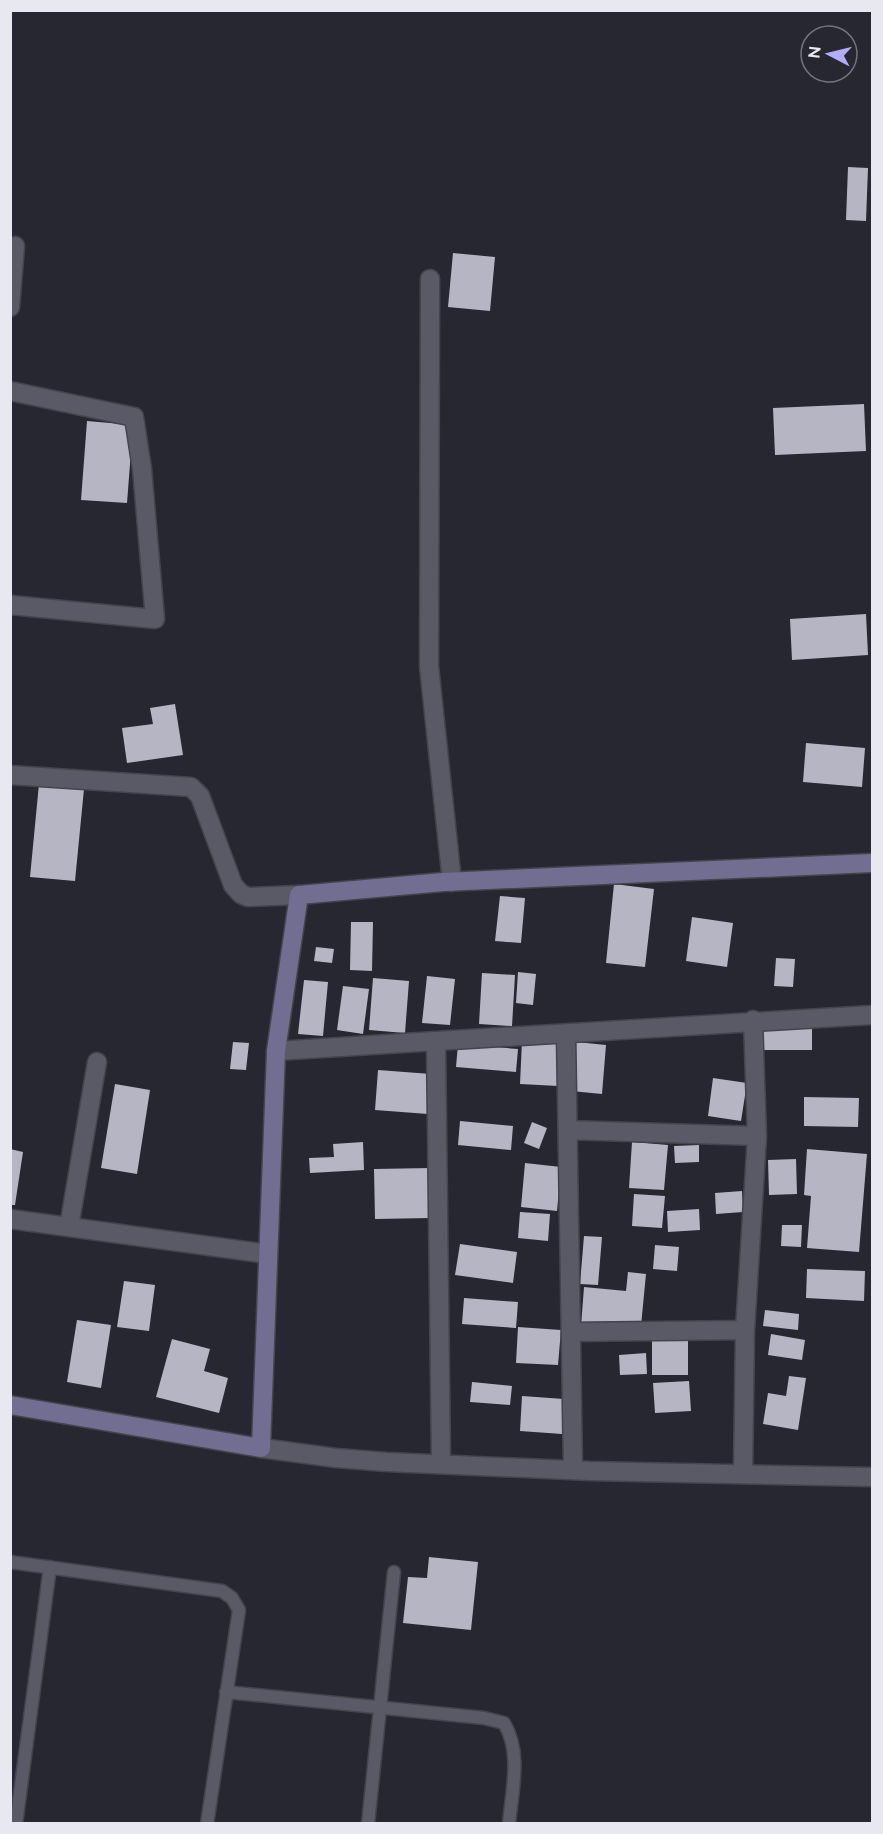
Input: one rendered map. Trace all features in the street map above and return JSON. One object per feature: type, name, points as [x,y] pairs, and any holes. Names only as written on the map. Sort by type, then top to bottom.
[{"type":"street","points":[[10,308],[15,246]]},
{"type":"street","points":[[430,279],[429,666],[452,882]]},
{"type":"street","points":[[10,391],[134,417],[142,469],[155,619],[10,605]]},
{"type":"street","points":[[10,775],[191,788],[200,796],[233,885],[241,894],[248,897],[452,882],[873,863]]},
{"type":"street","points":[[261,1448],[276,1051],[299,894]]},
{"type":"street","points":[[276,1051],[753,1020],[873,1015]]},
{"type":"street","points":[[743,1473],[745,1330],[757,1136],[753,1020]]},
{"type":"street","points":[[566,1033],[573,1470]]},
{"type":"street","points":[[436,1041],[441,1464]]},
{"type":"street","points":[[69,1227],[97,1062]]},
{"type":"street","points":[[568,1130],[757,1136]]},
{"type":"street","points":[[10,1219],[268,1254]]},
{"type":"street","points":[[571,1332],[745,1330]]},
{"type":"street","points":[[10,1405],[261,1448],[336,1458],[573,1470],[873,1477]]},
{"type":"lane","points":[[10,1562],[222,1591],[232,1599],[239,1610],[207,1824]]},
{"type":"lane","points":[[16,1824],[50,1567]]},
{"type":"lane","points":[[368,1824],[394,1572]]},
{"type":"lane","points":[[226,1692],[484,1718],[504,1723],[513,1738],[514,1755],[509,1824]]},
{"type":"building","points":[[848,167],[868,168],[866,221],[846,220]]},
{"type":"building","points":[[453,253],[495,257],[490,311],[448,307]]},
{"type":"building","points":[[864,404],[866,451],[775,455],[773,408]]},
{"type":"building","points":[[87,421],[133,425],[127,503],[81,500]]},
{"type":"building","points":[[866,614],[868,655],[792,660],[790,619]]},
{"type":"building","points":[[175,704],[183,755],[127,763],[122,728],[153,724],[150,708]]},
{"type":"building","points":[[806,743],[865,748],[862,787],[803,782]]},
{"type":"building","points":[[39,784],[84,789],[75,881],[30,877]]},
{"type":"building","points":[[614,884],[654,889],[645,967],[606,963]]},
{"type":"building","points":[[500,896],[525,898],[521,943],[495,941]]},
{"type":"building","points":[[692,917],[733,923],[727,967],[686,961]]},
{"type":"building","points":[[351,922],[373,922],[372,971],[350,970]]},
{"type":"building","points":[[316,947],[334,949],[332,963],[314,961]]},
{"type":"building","points":[[776,958],[795,959],[793,987],[774,986]]},
{"type":"building","points":[[518,972],[536,974],[533,1005],[516,1003]]},
{"type":"building","points":[[482,973],[515,975],[512,1026],[479,1024]]},
{"type":"building","points":[[427,976],[455,979],[450,1025],[422,1023]]},
{"type":"building","points":[[373,978],[409,981],[405,1033],[369,1030]]},
{"type":"building","points":[[304,980],[328,982],[323,1036],[298,1034]]},
{"type":"building","points":[[343,986],[369,989],[363,1034],[337,1030]]},
{"type":"building","points":[[762,1027],[812,1027],[812,1050],[762,1050]]},
{"type":"building","points":[[522,1041],[561,1043],[558,1086],[520,1084]]},
{"type":"building","points":[[233,1042],[249,1043],[246,1070],[230,1069]]},
{"type":"building","points":[[576,1042],[606,1045],[602,1094],[571,1091]]},
{"type":"building","points":[[458,1044],[518,1049],[516,1072],[456,1067]]},
{"type":"building","points":[[378,1070],[431,1074],[428,1114],[375,1110]]},
{"type":"building","points":[[713,1078],[747,1083],[741,1121],[708,1116]]},
{"type":"building","points":[[115,1084],[150,1090],[137,1174],[101,1168]]},
{"type":"building","points":[[804,1097],[859,1098],[858,1127],[804,1126]]},
{"type":"building","points":[[460,1121],[513,1126],[511,1150],[458,1145]]},
{"type":"building","points":[[532,1122],[547,1128],[539,1149],[524,1143]]},
{"type":"building","points":[[363,1142],[364,1170],[310,1173],[309,1158],[334,1157],[333,1144]]},
{"type":"building","points":[[632,1142],[668,1145],[664,1190],[629,1188]]},
{"type":"building","points":[[699,1145],[699,1162],[675,1163],[674,1146]]},
{"type":"building","points":[[10,1149],[23,1152],[15,1205],[10,1205]]},
{"type":"building","points":[[807,1149],[867,1154],[859,1252],[807,1248],[811,1196],[804,1195]]},
{"type":"building","points":[[796,1159],[797,1194],[769,1195],[768,1160]]},
{"type":"building","points":[[525,1163],[561,1167],[557,1211],[521,1207]]},
{"type":"building","points":[[431,1168],[431,1218],[375,1219],[374,1169]]},
{"type":"building","points":[[742,1191],[743,1212],[716,1214],[715,1193]]},
{"type":"building","points":[[634,1194],[665,1196],[662,1228],[632,1226]]},
{"type":"building","points":[[699,1209],[700,1230],[668,1232],[667,1211]]},
{"type":"building","points":[[520,1212],[550,1214],[548,1241],[518,1238]]},
{"type":"building","points":[[782,1225],[802,1225],[801,1247],[781,1246]]},
{"type":"building","points":[[584,1236],[602,1237],[598,1285],[580,1284]]},
{"type":"building","points":[[460,1244],[517,1252],[513,1283],[455,1275]]},
{"type":"building","points":[[655,1245],[679,1247],[677,1271],[653,1269]]},
{"type":"building","points":[[807,1269],[865,1271],[864,1301],[806,1298]]},
{"type":"building","points":[[628,1272],[646,1274],[641,1326],[581,1326],[584,1287],[626,1291]]},
{"type":"building","points":[[124,1281],[155,1285],[149,1331],[117,1327]]},
{"type":"building","points":[[464,1298],[518,1302],[516,1328],[462,1324]]},
{"type":"building","points":[[765,1310],[799,1314],[798,1330],[763,1326]]},
{"type":"building","points":[[77,1320],[111,1325],[101,1388],[67,1382]]},
{"type":"building","points":[[518,1327],[561,1330],[558,1365],[516,1363]]},
{"type":"building","points":[[771,1334],[805,1340],[802,1360],[768,1355]]},
{"type":"building","points":[[688,1338],[688,1375],[652,1375],[652,1339]]},
{"type":"building","points":[[172,1339],[210,1349],[204,1371],[228,1378],[219,1413],[156,1397]]},
{"type":"building","points":[[646,1353],[647,1374],[620,1375],[619,1355]]},
{"type":"building","points":[[789,1376],[806,1378],[798,1430],[763,1424],[768,1393],[786,1396]]},
{"type":"building","points":[[689,1381],[691,1411],[655,1413],[653,1383]]},
{"type":"building","points":[[472,1382],[512,1386],[510,1405],[470,1402]]},
{"type":"building","points":[[522,1396],[564,1399],[562,1434],[520,1431]]},
{"type":"building","points":[[429,1557],[478,1562],[471,1630],[403,1623],[408,1577],[427,1578]]}]
